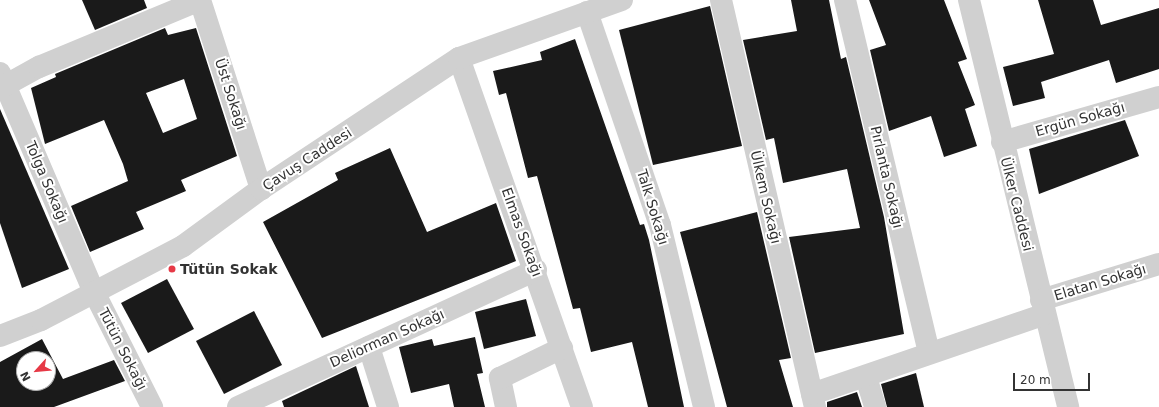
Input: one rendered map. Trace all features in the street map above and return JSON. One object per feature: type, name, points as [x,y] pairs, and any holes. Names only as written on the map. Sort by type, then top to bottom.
[{"type":"street","points":[[3,79],[39,67],[200,0]]},
{"type":"street","name":"Üst Sokağı","points":[[200,0],[261,189]]},
{"type":"street","name":"Çavuş Caddesi","points":[[0,336],[41,320],[183,246],[261,189],[459,58],[622,0]]},
{"type":"street","name":"Ülkem Sokağı","points":[[721,0],[813,400],[866,377],[1042,307]]},
{"type":"street","name":"Pırlanta Sokağı","points":[[844,0],[929,353]]},
{"type":"street","name":"Ülker Caddesi","points":[[969,0],[1042,307],[1068,407]]},
{"type":"street","name":"Talk Sokağı","points":[[587,12],[660,225],[704,407]]},
{"type":"street","name":"Elmas Sokağı","points":[[459,58],[536,270],[582,407]]},
{"type":"street","name":"Tolga Sokağı","points":[[3,79],[94,292]]},
{"type":"street","name":"Ergün Sokağı","points":[[1002,142],[1159,97]]},
{"type":"street","name":"Elatan Sokağı","points":[[1042,307],[1159,264]]},
{"type":"street","name":"Deliorman Sokağı","points":[[238,407],[265,401],[369,347],[536,270]]},
{"type":"street","name":"Tütün Sokağı","points":[[94,292],[152,407]]},
{"type":"street","points":[[369,347],[388,407]]},
{"type":"street","points":[[506,407],[500,378],[562,348]]},
{"type":"street","points":[[866,377],[874,407]]},
{"type":"building","points":[[82,0],[144,0],[147,8],[95,30]]},
{"type":"building","points":[[791,0],[829,0],[841,59],[846,57],[884,217],[904,334],[815,353],[789,237],[860,228],[847,169],[783,183],[774,138],[766,140],[743,40],[797,31]]},
{"type":"building","points":[[869,0],[944,0],[967,59],[958,62],[975,105],[965,109],[977,146],[944,157],[931,116],[889,131],[870,50],[886,45]]},
{"type":"building","points":[[1038,0],[1093,0],[1101,25],[1159,8],[1159,69],[1116,83],[1109,60],[1041,82],[1045,98],[1013,106],[1003,67],[1054,54]]},
{"type":"building","points":[[710,6],[742,146],[653,165],[619,30]]},
{"type":"building","points":[[165,28],[168,35],[196,28],[237,156],[181,180],[186,191],[136,212],[144,229],[90,252],[71,206],[128,181],[123,164],[104,120],[45,144],[31,88],[56,77],[55,74]],"holes":[[[184,79],[197,119],[163,133],[146,93]]]},
{"type":"building","points":[[575,39],[640,225],[644,224],[649,240],[684,407],[648,407],[632,342],[591,352],[580,308],[573,309],[537,176],[528,178],[506,93],[499,95],[493,71],[542,60],[540,52]]},
{"type":"building","points":[[0,109],[69,269],[22,288],[0,223]]},
{"type":"building","points":[[1125,120],[1139,156],[1039,194],[1029,149]]},
{"type":"building","points":[[390,148],[427,232],[496,203],[516,261],[322,338],[263,222],[338,180],[335,173]]},
{"type":"building","points":[[757,212],[791,358],[779,360],[793,407],[727,407],[680,232]]},
{"type":"building","points":[[167,279],[194,329],[148,353],[121,303]]},
{"type":"building","points":[[526,299],[536,336],[484,349],[475,312]]},
{"type":"building","points":[[254,311],[282,365],[224,394],[196,341]]},
{"type":"building","points":[[475,337],[483,373],[477,374],[485,407],[454,407],[449,384],[411,393],[399,347],[432,339],[434,346]]},
{"type":"building","points":[[42,339],[48,351],[20,351]]},
{"type":"building","points":[[16,353],[16,391],[56,391],[56,366],[63,379],[114,360],[125,381],[54,407],[0,407],[0,362]]},
{"type":"building","points":[[356,366],[369,407],[284,407],[282,401]]},
{"type":"building","points":[[916,373],[924,407],[887,407],[881,384]]},
{"type":"building","points":[[857,392],[862,407],[827,407],[827,402]]},
{"type":"place","name":"Tütün Sokak","points":[[172,269]]}]
